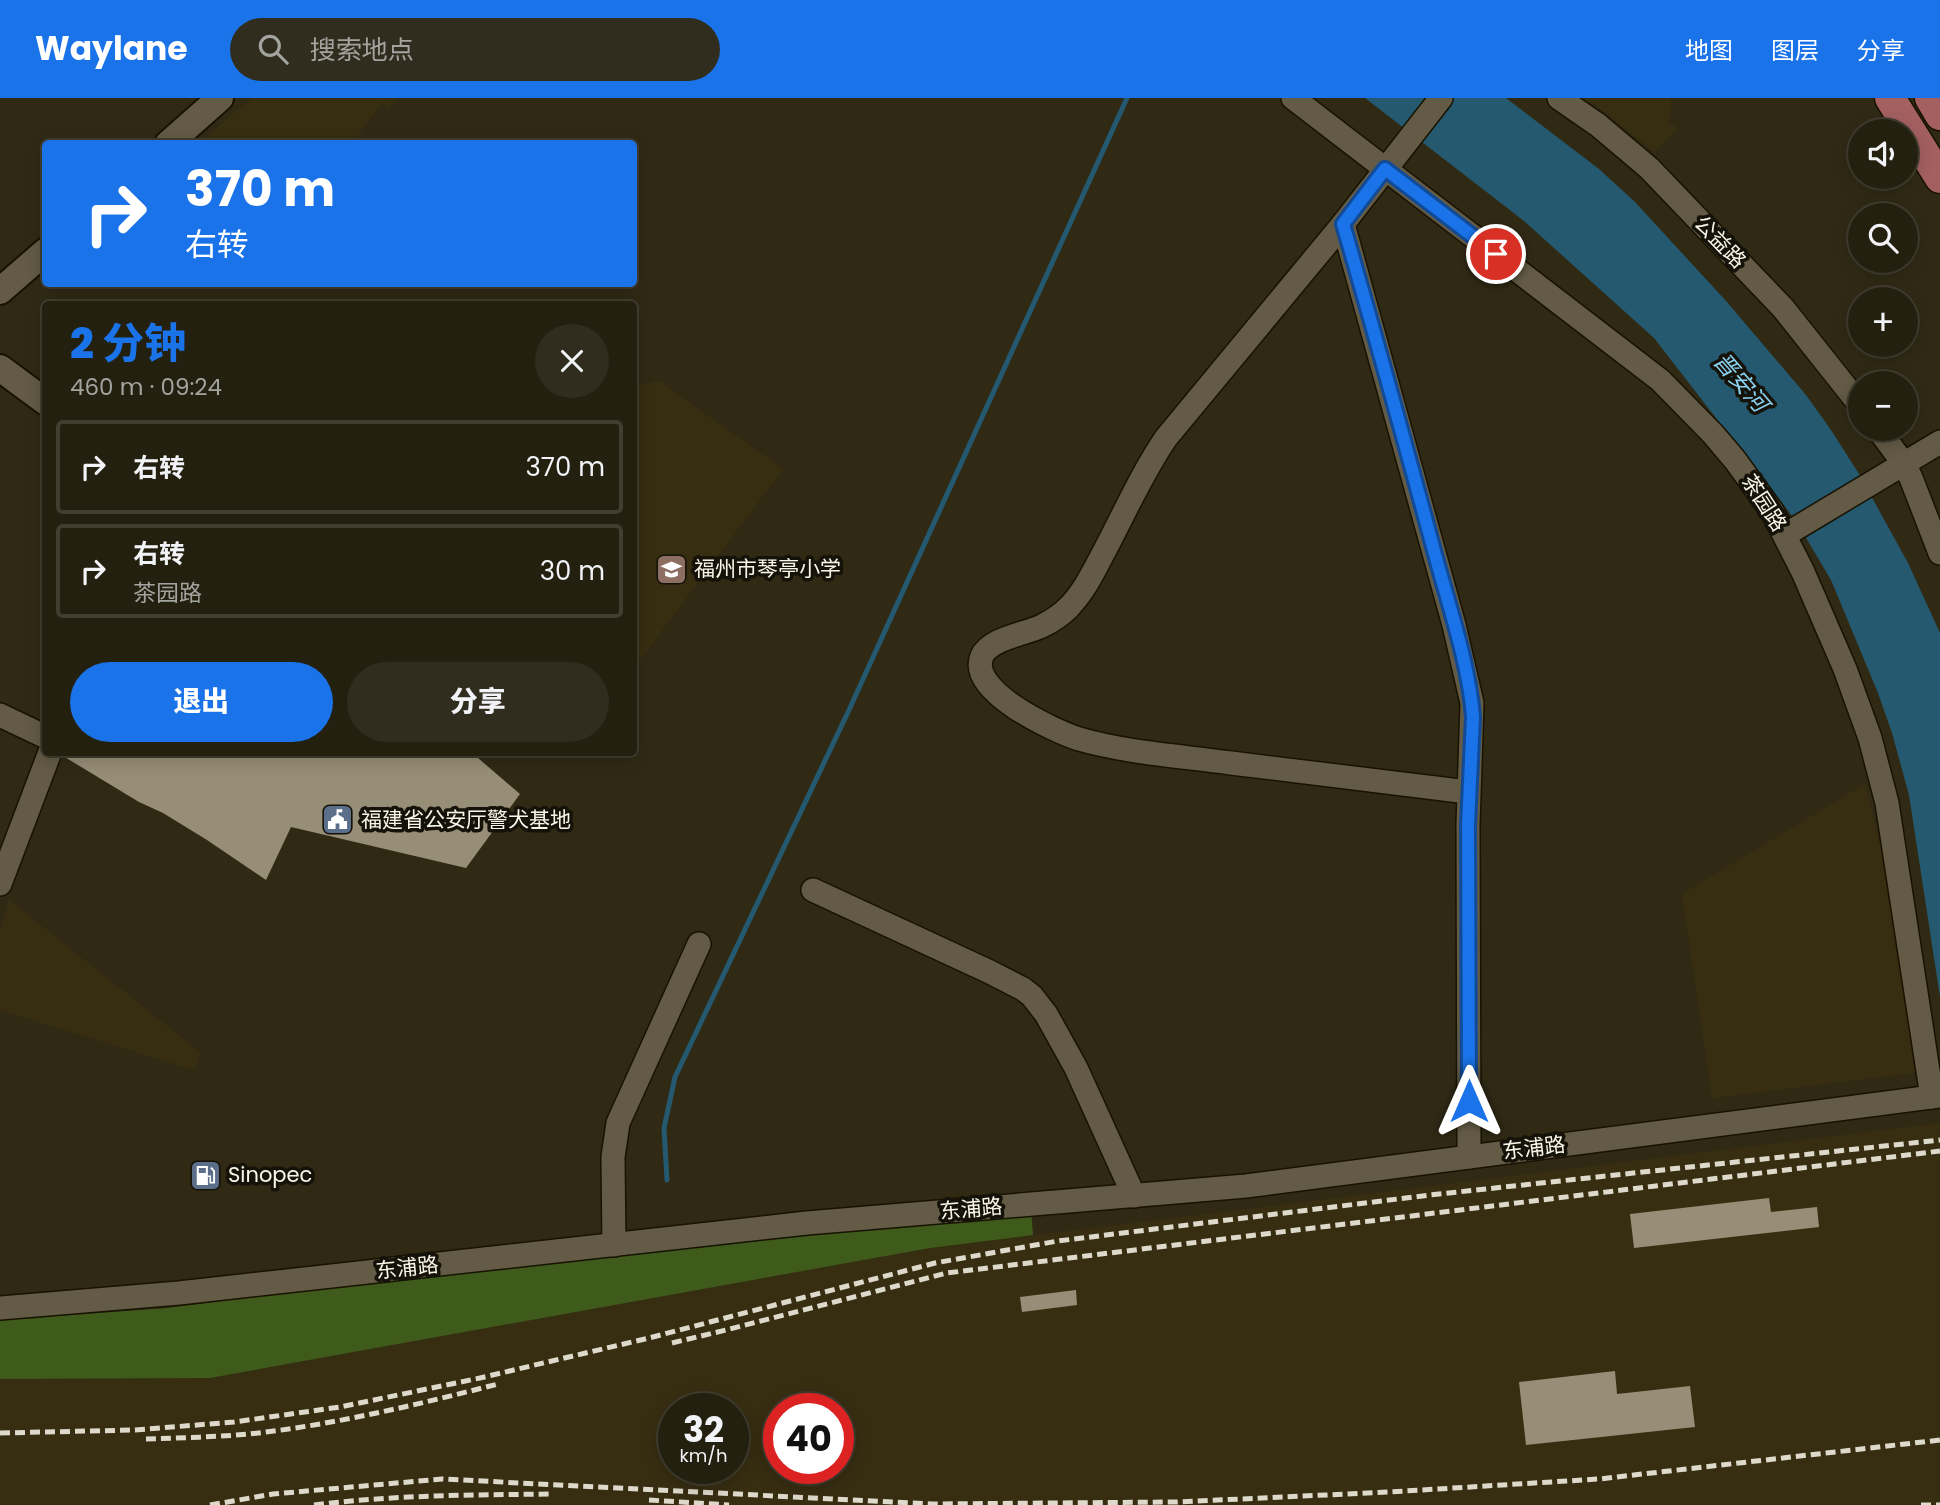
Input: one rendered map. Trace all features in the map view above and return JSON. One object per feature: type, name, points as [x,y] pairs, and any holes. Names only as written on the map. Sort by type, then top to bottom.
[{"type":"main road","points":[[173,140],[220,98]]},
{"type":"main road","points":[[1890,98],[1940,178]]},
{"type":"main road","points":[[1930,98],[1940,115]]},
{"type":"main road","points":[[0,291],[42,254]]},
{"type":"main road","points":[[0,368],[42,399]]},
{"type":"street","name":"茶园路","points":[[1293,98],[1660,380],[1713,434],[1772,511],[1832,637],[1863,716],[1880,771],[1937,1096]]},
{"type":"street","points":[[1441,98],[1343,224],[1166,438],[1151,461],[1092,575],[1076,599],[1061,614],[1044,625],[997,642],[987,649],[982,656],[981,671],[996,693],[1021,711],[1063,733],[1081,739],[1142,751],[1468,792]]},
{"type":"street","name":"公益路","points":[[1559,98],[1598,125],[1649,168],[1783,308],[1848,390]]},
{"type":"street","points":[[1343,224],[1469,686],[1473,717],[1468,792],[1469,1157]]},
{"type":"street","points":[[1883,441],[1940,552]]},
{"type":"street","points":[[1785,534],[1940,442]]},
{"type":"street","points":[[0,715],[42,735]]},
{"type":"street","points":[[0,884],[48,756]]},
{"type":"street","points":[[814,890],[989,972],[1032,996],[1046,1014],[1076,1068],[1133,1196]]},
{"type":"street","points":[[614,1245],[613,1157],[618,1123],[699,944]]},
{"type":"street","name":"东浦路","points":[[0,1308],[179,1293],[856,1218],[1246,1186],[1937,1096]]},
{"type":"shaded area","points":[[252,98],[397,98],[389,108],[382,103],[354,140],[203,140]]},
{"type":"shaded area","points":[[1574,98],[1671,98],[1668,122],[1678,128],[1654,152],[1591,101],[1585,103]]},
{"type":"shaded area","name":"福州市琴亭小学","points":[[659,381],[783,469],[637,664],[637,386]]},
{"type":"shaded area","points":[[1865,784],[1887,873],[1915,1073],[1712,1098],[1682,894]]},
{"type":"shaded area","points":[[9,900],[201,1053],[194,1070],[0,1010],[0,931]]},
{"type":"shaded area","points":[[1940,1123],[1940,1505],[0,1505],[0,1379],[210,1378],[930,1248]]},
{"type":"green space","points":[[1031,1209],[1033,1235],[930,1248],[210,1378],[0,1379],[0,1320],[168,1308],[312,1289]]},
{"type":"water","name":"晋安河","points":[[1365,98],[1506,98],[1599,169],[1635,202],[1727,302],[1806,395],[1831,430],[1859,474],[1908,563],[1940,633],[1940,997],[1909,795],[1892,733],[1831,580],[1796,521],[1654,338],[1524,221]]},
{"type":"building","name":"福建省公安厅警犬基地","points":[[63,756],[476,756],[520,794],[466,868],[291,827],[266,880],[207,840],[163,813],[139,802]]},
{"type":"building","points":[[1769,1198],[1771,1212],[1817,1207],[1819,1227],[1634,1248],[1630,1214]]},
{"type":"building","points":[[1076,1290],[1077,1305],[1022,1312],[1020,1297]]},
{"type":"building","points":[[1615,1371],[1617,1394],[1690,1386],[1695,1427],[1526,1445],[1519,1382]]},
{"type":"waterway","points":[[667,1180],[664,1128],[675,1077],[849,710],[1127,98]]},
{"type":"railway","points":[[0,1433],[135,1430],[234,1422],[340,1407],[480,1378],[649,1338],[935,1263],[1058,1241],[1430,1195],[1940,1140]]},
{"type":"railway","points":[[672,1343],[947,1273],[1940,1151]]},
{"type":"railway","points":[[146,1439],[249,1434],[312,1425],[405,1407],[498,1384]]},
{"type":"railway","points":[[210,1505],[273,1494],[442,1479],[932,1504],[1177,1502],[1599,1479],[1940,1440]]},
{"type":"railway","points":[[314,1505],[403,1497],[551,1494]]},
{"type":"railway","points":[[649,1500],[729,1505]]},
{"type":"railway","points":[[1921,1505],[1940,1505]]},
{"type":"place","name":"福州市琴亭小学","points":[[671,569]]},
{"type":"place","name":"福建省公安厅警犬基地","points":[[338,820]]},
{"type":"place","name":"Sinopec","points":[[205,1175]]},
{"type":"route","points":[[1469,1101],[1468,792],[1472,703],[1416,485],[1343,224],[1385,169],[1496,254]]}]
